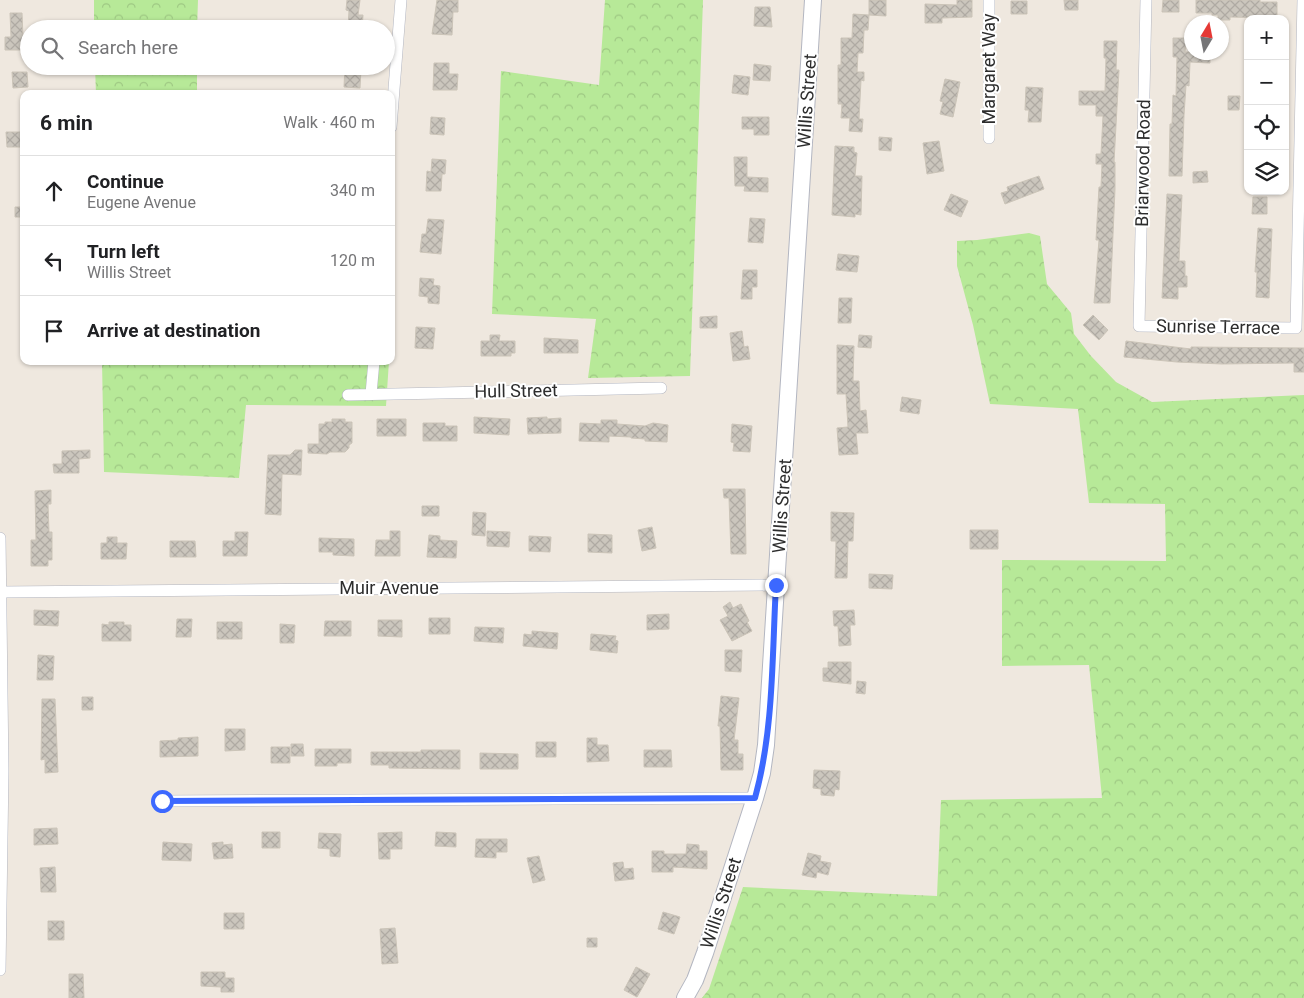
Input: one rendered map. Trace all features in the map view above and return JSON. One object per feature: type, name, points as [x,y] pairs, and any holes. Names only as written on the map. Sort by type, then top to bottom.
[{"type":"main road","name":"Willis Street","points":[[685,998],[695,980],[705,953],[762,773],[768,721],[813,0]]},
{"type":"street","points":[[394,90],[401,0]]},
{"type":"street","name":"Margaret Way","points":[[989,0],[989,138]]},
{"type":"street","name":"Briarwood Road","points":[[1139,326],[1146,0]]},
{"type":"street","name":"Sunrise Terrace","points":[[1139,326],[1296,328],[1303,0]]},
{"type":"street","points":[[371,394],[374,365]]},
{"type":"street","name":"Hull Street","points":[[348,395],[660,388]]},
{"type":"street","points":[[0,538],[3,770],[0,970]]},
{"type":"street","name":"Muir Avenue","points":[[2,592],[776,585]]},
{"type":"street","points":[[162,801],[755,798]]},
{"type":"green space","points":[[94,0],[198,0],[197,20],[94,20]]},
{"type":"green space","points":[[605,0],[703,0],[690,376],[588,378],[596,319],[492,314],[501,71],[599,85]]},
{"type":"green space","points":[[95,75],[197,75],[197,90],[96,90]]},
{"type":"green space","points":[[1029,233],[1040,236],[1047,284],[1071,313],[1074,334],[1091,356],[1116,382],[1152,402],[1304,395],[1304,998],[702,998],[709,989],[743,887],[937,896],[941,800],[1102,798],[1089,665],[1002,666],[1002,560],[1166,561],[1165,504],[1089,503],[1078,409],[990,404],[973,325],[957,266],[957,241]]},
{"type":"green space","points":[[102,365],[389,365],[386,406],[246,405],[239,478],[104,472]]},
{"type":"building","points":[[347,0],[360,0],[358,15],[363,15],[363,20],[348,20],[349,11],[346,10]]},
{"type":"building","points":[[437,0],[458,0],[458,12],[453,12],[452,35],[432,34]]},
{"type":"building","points":[[869,0],[886,0],[886,16],[869,15]]},
{"type":"building","points":[[957,0],[972,0],[972,17],[942,18],[942,23],[925,23],[925,4],[957,5]]},
{"type":"building","points":[[1064,0],[1078,0],[1078,10],[1065,10]]},
{"type":"building","points":[[1163,0],[1179,0],[1179,12],[1162,12]]},
{"type":"building","points":[[1196,0],[1260,0],[1260,2],[1277,2],[1277,15],[1244,15],[1244,17],[1230,17],[1229,20],[1229,15],[1196,13]]},
{"type":"building","points":[[1011,1],[1027,1],[1027,14],[1011,14]]},
{"type":"building","points":[[755,7],[770,7],[772,27],[754,26]]},
{"type":"building","points":[[10,13],[22,13],[22,20],[20,20],[20,50],[5,50],[5,37],[11,37]]},
{"type":"building","points":[[853,14],[869,15],[868,30],[864,30],[863,53],[858,53],[857,72],[864,72],[864,81],[861,80],[859,119],[863,119],[862,132],[849,131],[850,118],[841,118],[842,104],[838,104],[838,65],[841,65],[841,38],[852,38]]},
{"type":"building","points":[[1173,38],[1184,38],[1184,60],[1210,60],[1210,63],[1190,62],[1189,86],[1186,85],[1182,176],[1169,176],[1170,124],[1172,124],[1173,95],[1176,96],[1177,57],[1173,57]]},
{"type":"building","points":[[1104,41],[1117,41],[1116,70],[1119,70],[1114,162],[1115,189],[1110,303],[1094,303],[1099,240],[1096,240],[1099,187],[1101,187],[1102,164],[1096,164],[1096,154],[1101,154],[1103,116],[1096,116],[1096,105],[1079,105],[1079,91],[1105,91],[1106,58],[1104,58]]},
{"type":"building","points":[[434,63],[449,63],[449,74],[458,74],[457,90],[433,90]]},
{"type":"building","points":[[754,64],[771,66],[770,81],[753,80]]},
{"type":"building","points":[[12,72],[20,72],[20,75],[27,75],[28,87],[13,88]]},
{"type":"building","points":[[345,75],[361,75],[360,88],[344,87]]},
{"type":"building","points":[[734,75],[750,77],[748,95],[732,93]]},
{"type":"building","points":[[945,79],[960,82],[953,117],[940,114],[943,102],[940,101]]},
{"type":"building","points":[[1026,87],[1043,88],[1041,122],[1028,122],[1029,110],[1025,110]]},
{"type":"building","points":[[1228,96],[1240,96],[1239,110],[1228,110]]},
{"type":"building","points":[[431,117],[445,118],[444,135],[430,134]]},
{"type":"building","points":[[742,117],[769,117],[769,135],[754,135],[754,129],[742,129]]},
{"type":"building","points":[[6,132],[20,132],[20,147],[7,147]]},
{"type":"building","points":[[879,137],[892,138],[891,151],[879,150]]},
{"type":"building","points":[[939,141],[944,171],[927,174],[923,143]]},
{"type":"building","points":[[835,146],[854,147],[854,152],[857,153],[855,176],[862,176],[861,215],[855,214],[855,217],[832,215]]},
{"type":"building","points":[[734,157],[747,157],[747,177],[768,178],[768,192],[744,191],[745,186],[735,186]]},
{"type":"building","points":[[432,159],[446,160],[445,174],[442,174],[441,191],[426,191],[427,171],[431,172]]},
{"type":"building","points":[[1207,171],[1208,182],[1193,183],[1193,172]]},
{"type":"building","points":[[1039,176],[1044,189],[1005,204],[1001,193],[1008,191],[1007,187]]},
{"type":"building","points":[[951,194],[968,201],[961,217],[944,210]]},
{"type":"building","points":[[1167,194],[1182,195],[1179,261],[1185,261],[1187,287],[1178,287],[1178,299],[1162,298]]},
{"type":"building","points":[[1253,197],[1267,197],[1267,214],[1252,214]]},
{"type":"building","points":[[15,207],[20,207],[20,217],[15,217]]},
{"type":"building","points":[[750,218],[765,219],[763,243],[748,242]]},
{"type":"building","points":[[428,219],[444,220],[441,254],[420,252],[422,234],[426,234]]},
{"type":"building","points":[[1258,228],[1272,229],[1269,298],[1256,297],[1257,272],[1255,272]]},
{"type":"building","points":[[838,254],[859,256],[857,272],[836,270]]},
{"type":"building","points":[[743,270],[757,270],[757,287],[752,287],[752,299],[741,299]]},
{"type":"building","points":[[420,278],[434,279],[433,285],[440,286],[439,304],[428,303],[428,297],[419,296]]},
{"type":"building","points":[[839,298],[852,298],[851,323],[838,323]]},
{"type":"building","points":[[1093,315],[1108,330],[1099,340],[1083,325]]},
{"type":"building","points":[[717,316],[717,328],[700,328],[700,317]]},
{"type":"building","points":[[416,327],[435,328],[433,349],[415,348]]},
{"type":"building","points":[[742,331],[744,347],[748,346],[750,359],[733,361],[730,333]]},
{"type":"building","points":[[490,335],[500,335],[499,341],[515,341],[515,353],[511,353],[511,356],[481,356],[481,341],[490,341]]},
{"type":"building","points":[[859,335],[872,336],[871,348],[858,347]]},
{"type":"building","points":[[544,338],[578,340],[578,353],[544,353]]},
{"type":"building","points":[[1126,341],[1191,349],[1191,347],[1304,348],[1304,372],[1294,372],[1294,363],[1222,364],[1124,357]]},
{"type":"building","points":[[837,345],[854,346],[853,381],[859,381],[860,411],[866,410],[868,433],[856,433],[858,454],[839,455],[837,428],[848,427],[846,394],[837,394]]},
{"type":"building","points":[[902,397],[921,400],[919,414],[900,411]]},
{"type":"building","points":[[474,417],[510,419],[509,435],[474,433]]},
{"type":"building","points":[[547,417],[547,419],[561,418],[561,433],[528,434],[527,418]]},
{"type":"building","points":[[332,419],[345,419],[345,422],[352,422],[352,443],[349,445],[349,448],[345,452],[330,452],[327,454],[308,453],[308,444],[319,444],[319,424],[332,422]]},
{"type":"building","points":[[377,419],[406,419],[406,436],[377,436]]},
{"type":"building","points":[[601,420],[617,420],[617,424],[645,426],[653,423],[668,425],[667,442],[609,436],[609,442],[579,441],[580,423],[601,424]]},
{"type":"building","points":[[423,423],[445,423],[445,426],[457,426],[457,441],[423,441]]},
{"type":"building","points":[[732,424],[752,426],[750,452],[733,451],[734,443],[731,442]]},
{"type":"building","points":[[90,450],[90,458],[79,459],[79,473],[54,473],[53,464],[62,464],[62,451]]},
{"type":"building","points":[[295,450],[302,450],[301,475],[282,474],[281,515],[265,514],[268,455],[290,455]]},
{"type":"building","points":[[723,489],[745,489],[746,554],[731,554],[729,498],[724,498]]},
{"type":"building","points":[[51,490],[51,504],[48,504],[49,532],[52,532],[52,560],[48,560],[48,566],[31,566],[31,540],[36,540],[35,491]]},
{"type":"building","points":[[422,506],[439,506],[439,516],[422,516]]},
{"type":"building","points":[[473,512],[486,513],[485,536],[472,535]]},
{"type":"building","points":[[831,512],[854,513],[853,541],[848,541],[847,578],[835,578],[836,541],[831,541]]},
{"type":"building","points":[[652,527],[656,548],[642,551],[638,530]]},
{"type":"building","points":[[970,530],[998,530],[998,549],[970,549]]},
{"type":"building","points":[[390,531],[400,531],[400,556],[375,556],[376,540],[390,540]]},
{"type":"building","points":[[487,531],[510,532],[509,547],[487,546]]},
{"type":"building","points":[[235,532],[248,532],[247,556],[223,556],[223,541],[235,541]]},
{"type":"building","points":[[588,534],[612,535],[612,553],[588,552]]},
{"type":"building","points":[[429,535],[440,536],[440,540],[457,541],[456,558],[427,557]]},
{"type":"building","points":[[529,536],[551,537],[550,552],[529,551]]},
{"type":"building","points":[[107,537],[117,537],[117,543],[127,543],[126,559],[101,559],[101,543],[107,543]]},
{"type":"building","points":[[319,538],[354,539],[354,556],[333,555],[333,552],[319,552]]},
{"type":"building","points":[[170,541],[195,541],[196,557],[170,557]]},
{"type":"building","points":[[869,574],[893,575],[892,589],[869,588]]},
{"type":"building","points":[[730,602],[733,608],[741,604],[752,631],[732,641],[720,620],[728,616],[723,607]]},
{"type":"building","points":[[34,610],[59,611],[58,626],[34,625]]},
{"type":"building","points":[[854,610],[855,625],[850,625],[851,645],[839,646],[838,626],[834,626],[833,611]]},
{"type":"building","points":[[669,614],[669,629],[647,630],[647,615]]},
{"type":"building","points":[[429,618],[450,618],[450,634],[429,634]]},
{"type":"building","points":[[177,619],[192,619],[191,637],[176,637]]},
{"type":"building","points":[[378,620],[402,620],[402,637],[378,636]]},
{"type":"building","points":[[325,621],[351,621],[351,636],[324,636]]},
{"type":"building","points":[[109,622],[124,622],[124,625],[131,625],[131,641],[102,641],[102,624],[109,625]]},
{"type":"building","points":[[217,622],[242,622],[242,639],[217,639]]},
{"type":"building","points":[[280,624],[295,625],[294,643],[280,643]]},
{"type":"building","points":[[475,627],[504,628],[503,643],[474,641]]},
{"type":"building","points":[[532,631],[558,633],[557,649],[523,646],[524,634],[532,635]]},
{"type":"building","points":[[591,634],[616,636],[615,640],[618,641],[617,653],[590,650]]},
{"type":"building","points":[[725,650],[742,650],[741,672],[725,671]]},
{"type":"building","points":[[38,655],[54,656],[53,680],[37,680]]},
{"type":"building","points":[[828,662],[851,662],[851,684],[823,681],[823,668],[828,668]]},
{"type":"building","points":[[857,681],[866,682],[865,694],[856,693]]},
{"type":"building","points":[[721,696],[739,698],[734,740],[738,740],[738,754],[743,754],[743,770],[721,770],[720,726],[718,726]]},
{"type":"building","points":[[82,697],[93,697],[93,710],[82,710]]},
{"type":"building","points":[[42,699],[55,699],[58,772],[45,773],[45,759],[41,760]]},
{"type":"building","points":[[225,729],[245,729],[245,750],[225,751]]},
{"type":"building","points":[[198,737],[198,756],[160,757],[160,741]]},
{"type":"building","points":[[587,738],[597,738],[597,745],[608,745],[609,761],[587,762]]},
{"type":"building","points":[[536,742],[556,742],[556,757],[536,757]]},
{"type":"building","points":[[291,744],[303,744],[304,756],[291,756]]},
{"type":"building","points":[[271,747],[290,747],[290,763],[271,763]]},
{"type":"building","points":[[315,749],[351,749],[351,763],[337,763],[337,766],[315,766]]},
{"type":"building","points":[[421,750],[460,750],[460,769],[389,768],[389,765],[371,765],[371,752],[421,752]]},
{"type":"building","points":[[644,750],[671,750],[672,767],[644,767]]},
{"type":"building","points":[[480,753],[518,754],[518,769],[480,769]]},
{"type":"building","points":[[814,770],[840,771],[839,790],[835,789],[834,796],[821,795],[821,789],[813,788]]},
{"type":"building","points":[[57,828],[58,844],[34,845],[34,829]]},
{"type":"building","points":[[262,832],[280,832],[280,848],[262,848]]},
{"type":"building","points":[[402,832],[402,849],[390,849],[390,859],[379,859],[378,833]]},
{"type":"building","points":[[436,832],[456,833],[456,847],[435,846]]},
{"type":"building","points":[[319,833],[341,834],[340,857],[330,856],[330,849],[318,848]]},
{"type":"building","points":[[476,839],[507,839],[507,852],[496,852],[496,858],[475,857]]},
{"type":"building","points":[[163,842],[192,844],[191,861],[162,860]]},
{"type":"building","points":[[223,842],[223,845],[232,844],[233,858],[214,859],[212,843]]},
{"type":"building","points":[[687,844],[699,845],[699,851],[707,851],[707,869],[673,867],[673,872],[652,872],[652,851],[664,851],[664,854],[686,854]]},
{"type":"building","points":[[808,853],[821,856],[820,861],[831,863],[828,875],[817,872],[816,878],[802,875]]},
{"type":"building","points":[[539,856],[545,880],[533,883],[527,858]]},
{"type":"building","points":[[623,862],[624,869],[633,868],[634,879],[615,881],[613,863]]},
{"type":"building","points":[[55,867],[56,892],[41,892],[40,868]]},
{"type":"building","points":[[663,912],[680,917],[674,934],[658,929]]},
{"type":"building","points":[[224,913],[244,913],[244,929],[224,929]]},
{"type":"building","points":[[48,921],[64,921],[64,940],[48,940]]},
{"type":"building","points":[[395,928],[398,963],[382,964],[380,929]]},
{"type":"building","points":[[587,938],[597,938],[597,947],[587,947]]},
{"type":"building","points":[[636,967],[650,974],[637,997],[624,990]]},
{"type":"building","points":[[201,972],[225,972],[225,978],[234,978],[234,992],[221,992],[221,987],[201,986]]},
{"type":"building","points":[[69,974],[83,974],[84,998],[69,998]]},
{"type":"route","points":[[162,801],[755,798],[762,773],[766,745],[776,585]]}]
